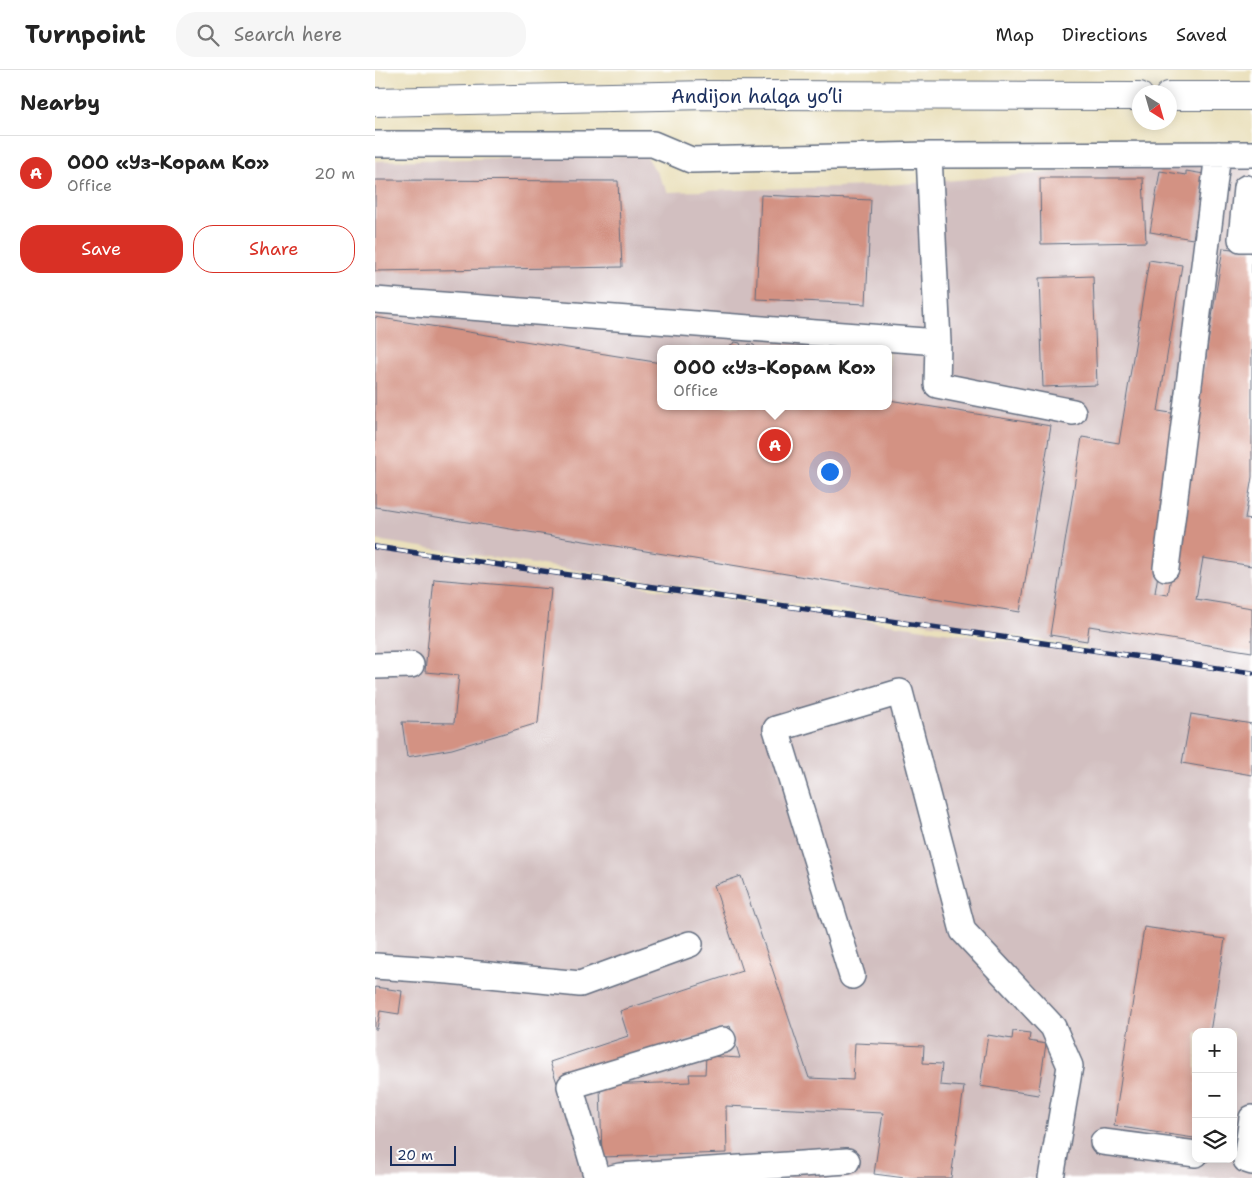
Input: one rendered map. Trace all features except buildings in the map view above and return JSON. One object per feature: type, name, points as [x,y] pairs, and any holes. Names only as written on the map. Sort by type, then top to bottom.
[{"type":"highway","name":"Andijon halqa yo‘li","points":[[375,102],[709,95],[1132,96]]},
{"type":"highway","points":[[1177,96],[1252,96]]},
{"type":"street","points":[[375,144],[653,144],[691,160],[929,155],[1252,154]]},
{"type":"street","points":[[1166,568],[1218,154]]},
{"type":"street","points":[[929,155],[938,342],[937,384],[1073,412]]},
{"type":"street","points":[[1246,188],[1241,239],[1252,239]]},
{"type":"street","points":[[375,300],[938,342]]},
{"type":"street","points":[[375,666],[411,665]]},
{"type":"street","points":[[852,976],[776,729],[900,692],[963,931],[1053,1027],[1070,1066],[1051,1178]]},
{"type":"street","points":[[375,966],[449,970],[580,984],[690,944]]},
{"type":"street","points":[[597,1178],[570,1086],[723,1040]]},
{"type":"street","points":[[1244,1160],[1252,1118]]},
{"type":"street","points":[[1103,1142],[1192,1153]]},
{"type":"street","points":[[612,1178],[629,1175],[847,1161]]},
{"type":"shaded area","points":[[646,155],[668,192],[871,186],[1033,174],[1161,159],[1252,160],[1252,1178],[375,1178],[375,547],[1085,653],[1086,647],[375,540],[375,161]]},
{"type":"railway","points":[[375,547],[1252,673]]},
{"type":"place","name":"ООО «Уз-Корам Ко»","points":[[775,445]]}]
